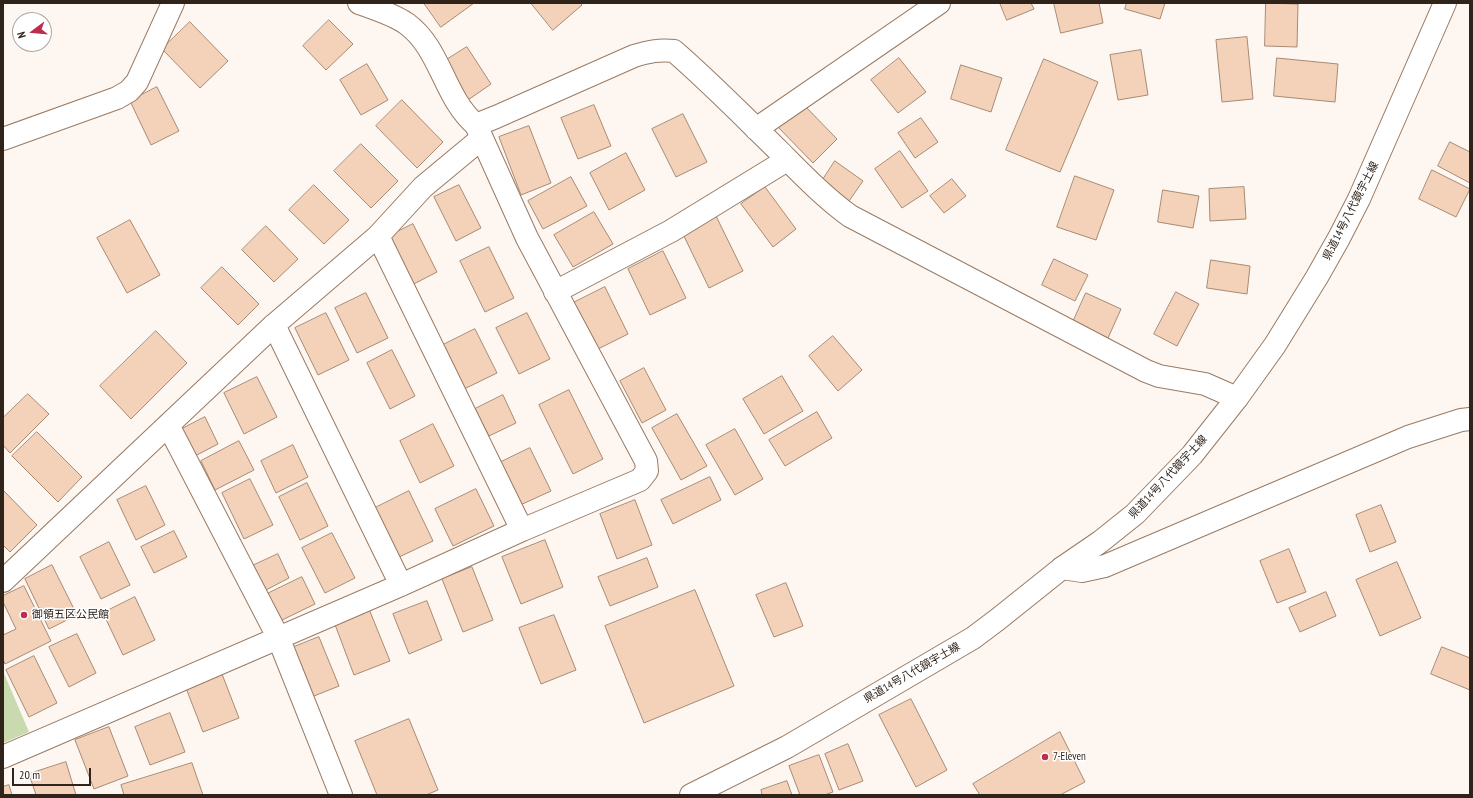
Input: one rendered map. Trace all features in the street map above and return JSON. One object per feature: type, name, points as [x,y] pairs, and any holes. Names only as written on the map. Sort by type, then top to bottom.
[{"type":"street","points":[[3,139],[117,98],[129,91],[137,82],[173,3]]},
{"type":"street","points":[[3,757],[204,671],[278,637],[401,585],[522,530],[640,480],[647,471],[646,460],[527,238],[479,131],[460,108],[435,59],[417,33],[406,24],[379,10],[359,3]]},
{"type":"street","points":[[756,129],[939,3]]},
{"type":"street","name":"県道14号八代鏡宇土線","points":[[691,795],[787,747],[973,638],[1062,568],[1100,542],[1135,514],[1192,454],[1237,398],[1275,345],[1317,277],[1359,199],[1445,3]]},
{"type":"street","points":[[3,581],[274,325],[378,236],[423,187],[479,131],[496,117],[634,56],[649,51],[674,51],[820,192],[850,216],[960,275],[1146,371],[1159,376],[1205,384],[1237,398]]},
{"type":"street","points":[[555,292],[671,231],[787,160]]},
{"type":"street","points":[[378,236],[522,530]]},
{"type":"street","points":[[274,325],[401,585]]},
{"type":"street","points":[[1062,568],[1082,571],[1105,566],[1408,436],[1461,420],[1470,419]]},
{"type":"street","points":[[168,425],[278,637],[341,795]]},
{"type":"green space","points":[[3,671],[29,732],[3,743]]},
{"type":"building","points":[[424,3],[474,3],[441,27]]},
{"type":"building","points":[[531,3],[580,3],[582,5],[553,30]]},
{"type":"building","points":[[1000,3],[1031,3],[1034,9],[1007,20]]},
{"type":"building","points":[[1054,3],[1099,3],[1103,23],[1061,33]]},
{"type":"building","points":[[1127,3],[1165,3],[1160,19],[1125,9]]},
{"type":"building","points":[[1266,3],[1298,4],[1297,47],[1265,46]]},
{"type":"building","points":[[329,20],[353,44],[326,70],[303,46]]},
{"type":"building","points":[[190,22],[228,61],[200,88],[162,49]]},
{"type":"building","points":[[1247,37],[1253,99],[1222,102],[1216,40]]},
{"type":"building","points":[[467,47],[491,84],[468,100],[443,62]]},
{"type":"building","points":[[1141,50],[1148,95],[1118,100],[1110,55]]},
{"type":"building","points":[[899,58],[926,92],[898,113],[871,80]]},
{"type":"building","points":[[1277,58],[1338,64],[1335,102],[1274,96]]},
{"type":"building","points":[[1044,59],[1098,82],[1060,172],[1006,150]]},
{"type":"building","points":[[367,64],[388,100],[361,115],[340,80]]},
{"type":"building","points":[[961,65],[1002,78],[991,112],[951,99]]},
{"type":"building","points":[[157,87],[179,131],[151,145],[130,101]]},
{"type":"building","points":[[402,100],[443,142],[417,168],[376,126]]},
{"type":"building","points":[[802,103],[837,139],[813,163],[777,126]]},
{"type":"building","points":[[594,105],[611,146],[578,159],[561,118]]},
{"type":"building","points":[[683,114],[707,162],[676,177],[652,129]]},
{"type":"building","points":[[921,118],[938,142],[915,158],[898,133]]},
{"type":"building","points":[[529,126],[551,183],[521,195],[499,137]]},
{"type":"building","points":[[1450,142],[1470,152],[1470,183],[1438,166]]},
{"type":"building","points":[[361,144],[398,181],[371,208],[334,171]]},
{"type":"building","points":[[900,151],[928,191],[902,208],[875,169]]},
{"type":"building","points":[[626,153],[645,190],[609,210],[590,173]]},
{"type":"building","points":[[835,161],[863,181],[849,201],[822,181]]},
{"type":"building","points":[[1432,170],[1470,189],[1456,217],[1419,199]]},
{"type":"building","points":[[1075,176],[1114,190],[1096,240],[1057,227]]},
{"type":"building","points":[[571,177],[587,206],[543,229],[528,201]]},
{"type":"building","points":[[952,179],[966,196],[944,213],[930,196]]},
{"type":"building","points":[[314,185],[349,220],[324,244],[289,210]]},
{"type":"building","points":[[459,185],[481,228],[456,241],[434,197]]},
{"type":"building","points":[[765,187],[796,229],[773,247],[741,204]]},
{"type":"building","points":[[1244,187],[1246,219],[1210,221],[1209,189]]},
{"type":"building","points":[[1163,190],[1199,196],[1193,228],[1158,222]]},
{"type":"building","points":[[594,212],[613,244],[573,267],[554,235]]},
{"type":"building","points":[[716,216],[743,271],[709,288],[682,232]]},
{"type":"building","points":[[130,220],[160,275],[127,293],[97,238]]},
{"type":"building","points":[[413,224],[437,272],[408,287],[385,238]]},
{"type":"building","points":[[266,226],[298,259],[274,282],[242,250]]},
{"type":"building","points":[[489,247],[514,298],[485,312],[460,261]]},
{"type":"building","points":[[663,251],[686,298],[650,315],[628,269]]},
{"type":"building","points":[[1054,259],[1088,275],[1075,301],[1042,285]]},
{"type":"building","points":[[1211,260],[1250,266],[1247,294],[1207,288]]},
{"type":"building","points":[[222,267],[259,304],[238,325],[201,288]]},
{"type":"building","points":[[605,287],[628,334],[594,351],[571,304]]},
{"type":"building","points":[[1176,292],[1199,304],[1177,346],[1154,334]]},
{"type":"building","points":[[366,293],[388,338],[357,353],[335,308]]},
{"type":"building","points":[[1086,293],[1121,309],[1108,338],[1073,322]]},
{"type":"building","points":[[326,313],[349,360],[318,375],[295,328]]},
{"type":"building","points":[[527,313],[550,359],[519,374],[496,328]]},
{"type":"building","points":[[475,329],[497,373],[460,391],[439,347]]},
{"type":"building","points":[[156,331],[187,363],[131,419],[100,386]]},
{"type":"building","points":[[833,336],[862,370],[838,391],[809,356]]},
{"type":"building","points":[[392,350],[415,396],[390,409],[367,363]]},
{"type":"building","points":[[644,368],[666,410],[642,423],[620,381]]},
{"type":"building","points":[[782,376],[803,411],[764,434],[743,399]]},
{"type":"building","points":[[257,377],[277,417],[244,434],[224,393]]},
{"type":"building","points":[[569,390],[603,459],[573,474],[539,405]]},
{"type":"building","points":[[28,394],[49,414],[10,453],[3,445],[3,418]]},
{"type":"building","points":[[503,395],[516,423],[489,436],[475,409]]},
{"type":"building","points":[[817,412],[832,438],[785,466],[769,440]]},
{"type":"building","points":[[677,414],[707,466],[681,480],[652,428]]},
{"type":"building","points":[[205,417],[218,444],[195,456],[182,429]]},
{"type":"building","points":[[433,424],[454,466],[420,483],[400,441]]},
{"type":"building","points":[[735,429],[763,479],[735,495],[706,445]]},
{"type":"building","points":[[37,432],[82,477],[58,502],[12,456]]},
{"type":"building","points":[[239,441],[254,470],[215,490],[201,461]]},
{"type":"building","points":[[293,445],[308,477],[276,493],[261,461]]},
{"type":"building","points":[[530,448],[551,491],[518,506],[497,464]]},
{"type":"building","points":[[710,477],[721,500],[673,524],[661,500]]},
{"type":"building","points":[[250,479],[273,525],[244,539],[222,493]]},
{"type":"building","points":[[307,483],[328,526],[300,540],[279,497]]},
{"type":"building","points":[[146,486],[165,525],[136,540],[117,500]]},
{"type":"building","points":[[476,489],[494,526],[453,546],[435,509]]},
{"type":"building","points":[[3,490],[37,525],[10,552],[3,545]]},
{"type":"building","points":[[409,491],[433,541],[399,557],[375,508]]},
{"type":"building","points":[[635,500],[652,545],[617,559],[600,514]]},
{"type":"building","points":[[1381,505],[1396,542],[1370,552],[1356,515]]},
{"type":"building","points":[[174,531],[187,557],[154,573],[141,547]]},
{"type":"building","points":[[332,533],[355,578],[325,593],[302,548]]},
{"type":"building","points":[[545,540],[563,587],[521,604],[502,557]]},
{"type":"building","points":[[109,542],[130,585],[101,599],[80,557]]},
{"type":"building","points":[[1289,549],[1306,592],[1277,603],[1260,561]]},
{"type":"building","points":[[278,554],[289,578],[264,591],[252,566]]},
{"type":"building","points":[[647,558],[658,587],[610,606],[598,577]]},
{"type":"building","points":[[1397,562],[1421,618],[1380,636],[1356,580]]},
{"type":"building","points":[[52,565],[77,615],[49,629],[25,579]]},
{"type":"building","points":[[472,567],[493,620],[463,632],[442,579]]},
{"type":"building","points":[[302,577],[315,604],[278,622],[265,595]]},
{"type":"building","points":[[786,583],[803,626],[774,637],[756,595]]},
{"type":"building","name":"御領五区公民館","points":[[24,586],[51,641],[5,664],[3,659],[3,635],[16,629],[3,602],[3,596]]},
{"type":"building","points":[[695,590],[734,686],[644,723],[605,626]]},
{"type":"building","points":[[1326,592],[1336,616],[1300,632],[1289,608]]},
{"type":"building","points":[[135,597],[155,640],[123,655],[103,613]]},
{"type":"building","points":[[427,601],[442,640],[409,654],[393,614]]},
{"type":"building","points":[[369,609],[390,661],[354,675],[334,622]]},
{"type":"building","points":[[554,615],[576,670],[541,684],[519,628]]},
{"type":"building","points":[[77,634],[96,673],[69,687],[49,647]]},
{"type":"building","points":[[319,637],[339,686],[309,698],[289,649]]},
{"type":"building","points":[[1442,647],[1470,658],[1470,690],[1431,674]]},
{"type":"building","points":[[34,656],[57,703],[29,717],[6,670]]},
{"type":"building","points":[[222,674],[239,718],[203,732],[186,688]]},
{"type":"building","points":[[911,699],[947,770],[916,787],[879,715]]},
{"type":"building","points":[[170,713],[185,752],[150,765],[135,727]]},
{"type":"building","points":[[409,719],[438,790],[426,795],[377,795],[355,741]]},
{"type":"building","points":[[109,727],[128,776],[94,789],[75,740]]},
{"type":"building","name":"7-Eleven","points":[[1060,732],[1085,782],[1060,795],[980,795],[973,784]]},
{"type":"building","points":[[848,744],[863,781],[839,790],[825,754]]},
{"type":"building","points":[[819,755],[833,792],[824,795],[800,795],[789,766]]},
{"type":"building","points":[[66,762],[76,795],[36,795],[29,774]]},
{"type":"building","points":[[192,763],[203,795],[124,795],[121,785]]},
{"type":"building","points":[[787,781],[792,795],[762,795],[761,790]]},
{"type":"building","points":[[9,785],[12,795],[3,795],[3,787]]},
{"type":"place","name":"御領五区公民館","points":[[24,615]]},
{"type":"place","name":"7-Eleven","points":[[1045,757]]}]
